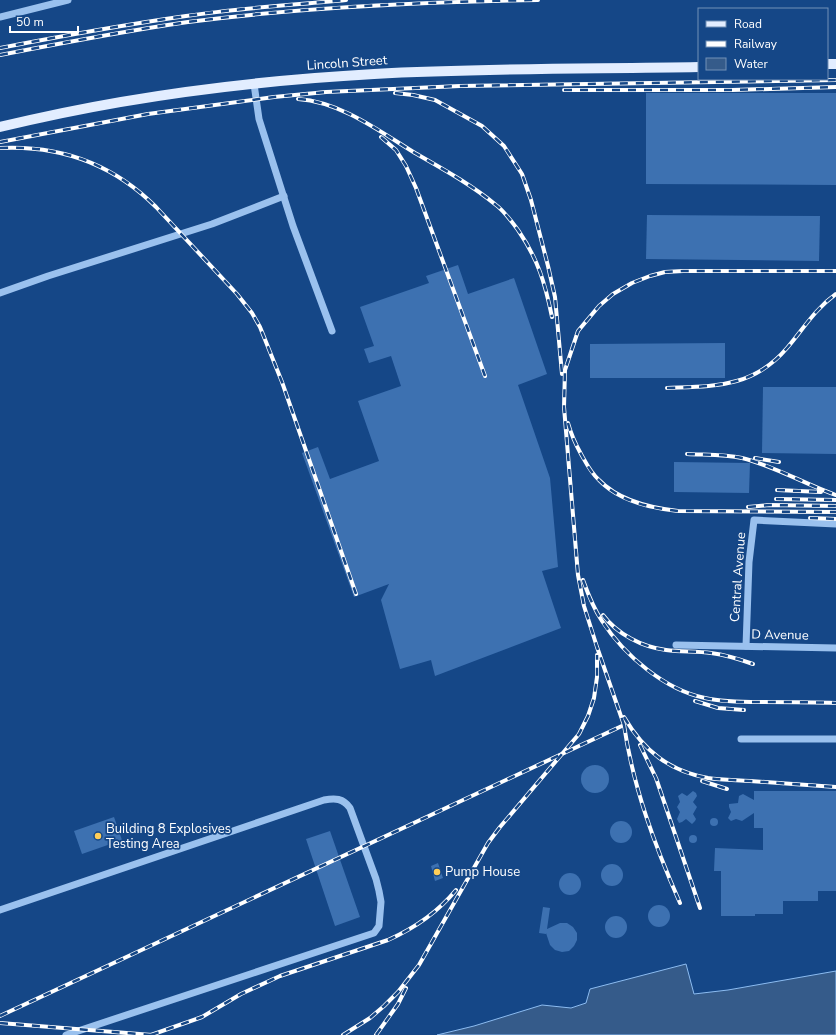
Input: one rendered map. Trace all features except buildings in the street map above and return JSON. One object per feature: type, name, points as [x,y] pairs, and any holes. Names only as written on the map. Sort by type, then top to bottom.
[{"type":"main road","name":"Lincoln Street","points":[[0,127],[130,101],[254,84],[337,76],[437,71],[698,67]]},
{"type":"street","points":[[0,17],[68,0]]},
{"type":"street","points":[[254,84],[259,119],[293,226],[332,331]]},
{"type":"street","points":[[0,293],[48,276],[212,224],[284,196]]},
{"type":"street","name":"Central Avenue","points":[[746,646],[749,562],[754,520],[836,524]]},
{"type":"street","name":"D Avenue","points":[[676,645],[836,648]]},
{"type":"street","points":[[741,739],[836,739]]},
{"type":"street","points":[[0,910],[324,800],[340,799],[350,808],[379,891],[379,926],[374,933],[66,1035]]},
{"type":"water","points":[[686,964],[694,994],[728,990],[836,971],[836,1035],[437,1035],[474,1026],[542,1005],[571,1008],[586,1003],[590,989]]},
{"type":"railway","points":[[0,48],[162,19],[206,13],[346,0]]},
{"type":"railway","points":[[0,55],[141,29],[232,17],[363,6],[538,0]]},
{"type":"railway","points":[[0,142],[148,114],[274,97],[326,92],[460,86],[836,80]]},
{"type":"railway","points":[[564,90],[732,90],[836,87]]},
{"type":"railway","points":[[395,93],[435,100],[482,126],[504,146],[522,174],[531,200],[555,297],[562,374]]},
{"type":"railway","points":[[298,99],[314,101],[359,119],[457,178],[499,207],[518,230],[536,261],[547,293],[552,317]]},
{"type":"railway","points":[[381,137],[396,150],[406,166],[416,188],[485,376]]},
{"type":"railway","points":[[0,148],[44,150],[65,154],[85,160],[122,179],[156,207],[237,294],[252,313],[260,327],[282,382],[356,594]]},
{"type":"railway","points":[[0,1016],[624,725],[584,606],[578,575],[564,407],[565,370],[578,331],[599,306],[613,294],[632,283],[665,272],[836,271]]},
{"type":"railway","points":[[667,388],[717,385],[746,378],[761,371],[787,348],[816,312],[836,294]]},
{"type":"railway","points":[[568,423],[577,447],[596,477],[616,493],[636,502],[657,508],[678,511],[836,512]]},
{"type":"railway","points":[[687,454],[721,455],[754,461],[836,495]]},
{"type":"railway","points":[[755,458],[779,462]]},
{"type":"railway","points":[[777,490],[821,492]]},
{"type":"railway","points":[[776,499],[836,500]]},
{"type":"railway","points":[[748,507],[769,505],[836,506]]},
{"type":"railway","points":[[810,518],[836,519]]},
{"type":"railway","points":[[583,580],[591,601],[611,634],[647,669],[675,687],[690,694],[726,701],[836,703]]},
{"type":"railway","points":[[603,615],[623,634],[648,646],[666,650],[717,654],[753,664]]},
{"type":"railway","points":[[343,1035],[370,1018],[398,992],[419,965],[488,843],[579,734],[588,716],[594,698],[597,677],[597,655]]},
{"type":"railway","points":[[695,701],[718,708],[744,710]]},
{"type":"railway","points":[[624,717],[640,740],[659,758],[670,765],[694,775],[718,779],[836,787]]},
{"type":"railway","points":[[624,725],[639,794],[662,860],[680,903]]},
{"type":"railway","points":[[640,745],[656,778],[700,908]]},
{"type":"railway","points":[[702,781],[727,789]]},
{"type":"railway","points":[[151,1035],[202,1017],[241,994],[280,976],[388,940],[417,925],[442,905],[456,890]]},
{"type":"railway","points":[[376,1035],[398,1004],[406,988]]},
{"type":"railway","points":[[0,1023],[152,1035]]},
{"type":"place","name":"Building 8 Explosives Testing Area","points":[[98,836]]},
{"type":"place","name":"Pump House","points":[[437,872]]}]
